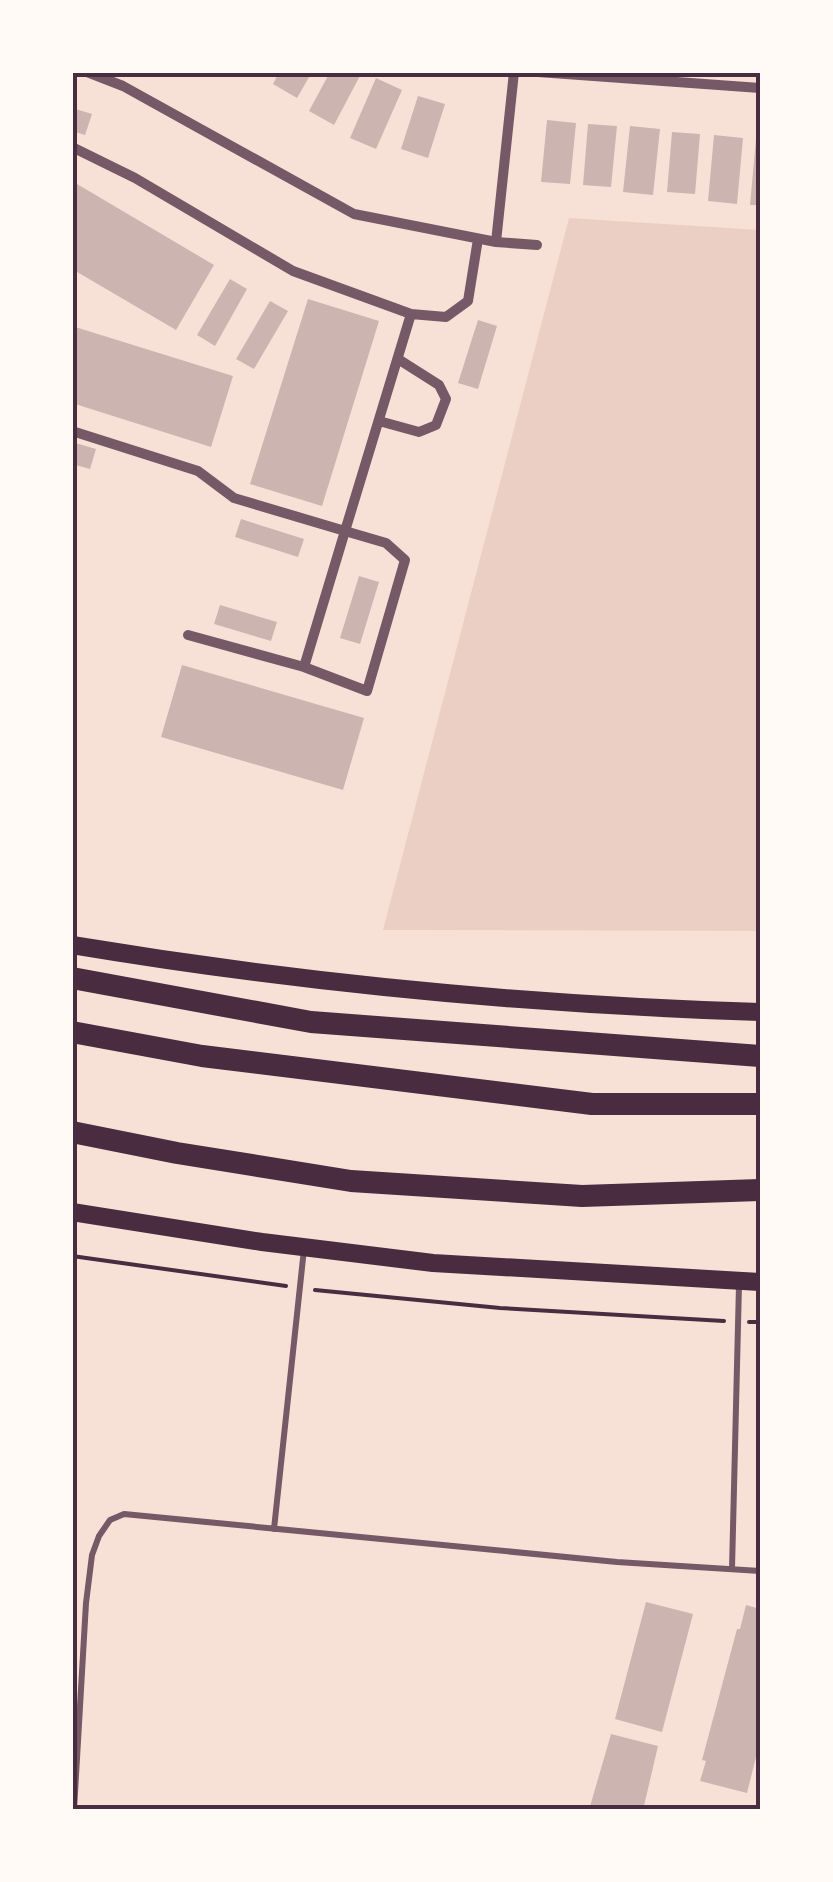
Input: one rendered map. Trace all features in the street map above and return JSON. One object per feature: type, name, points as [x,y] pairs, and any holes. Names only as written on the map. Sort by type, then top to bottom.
[{"type":"highway","points":[[72,978],[311,1022],[760,1056]]},
{"type":"highway","points":[[72,1032],[202,1056],[592,1104],[760,1104]]},
{"type":"highway","points":[[72,1132],[351,1181],[582,1196],[760,1190]]},
{"type":"main road","points":[[72,945],[268,974],[453,994],[760,1012]]},
{"type":"main road","points":[[72,1212],[304,1248],[450,1264],[760,1282]]},
{"type":"street","points":[[87,72],[123,86],[354,214],[478,239],[537,245]]},
{"type":"street","points":[[496,242],[514,72]]},
{"type":"street","points":[[538,72],[760,88]]},
{"type":"street","points":[[72,147],[135,178],[293,271],[411,314],[446,317],[468,301],[478,239]]},
{"type":"street","points":[[304,667],[411,314]]},
{"type":"street","points":[[378,421],[419,432],[436,426],[446,399],[440,385],[398,359]]},
{"type":"street","points":[[72,431],[198,471],[234,498],[386,543],[405,560],[367,690],[304,667],[188,635]]},
{"type":"lane","points":[[274,1529],[304,1248]]},
{"type":"lane","points":[[732,1569],[738,1281]]},
{"type":"lane","points":[[74,1810],[92,1555],[110,1520],[124,1514],[617,1562],[760,1572]]},
{"type":"lane","points":[[72,1602],[86,1603]]},
{"type":"path","points":[[72,1256],[282,1286]]},
{"type":"path","points":[[314,1290],[500,1308],[716,1321]]},
{"type":"path","points":[[751,1322],[760,1322]]},
{"type":"shaded area","points":[[569,218],[760,230],[760,931],[383,930]]},
{"type":"building","points":[[279,72],[312,72],[297,98],[273,84]]},
{"type":"building","points":[[330,72],[362,72],[334,125],[309,111]]},
{"type":"building","points":[[376,78],[402,90],[376,149],[350,138]]},
{"type":"building","points":[[418,96],[445,104],[428,158],[401,149]]},
{"type":"building","points":[[72,108],[92,114],[85,135],[72,131]]},
{"type":"building","points":[[547,120],[576,123],[570,184],[541,182]]},
{"type":"building","points":[[588,124],[617,126],[611,187],[583,185]]},
{"type":"building","points":[[630,126],[660,129],[653,195],[623,192]]},
{"type":"building","points":[[672,132],[700,134],[695,194],[667,192]]},
{"type":"building","points":[[714,135],[743,138],[737,204],[708,201]]},
{"type":"building","points":[[756,139],[760,140],[760,205],[750,205]]},
{"type":"building","points":[[72,181],[214,265],[176,330],[72,269]]},
{"type":"building","points":[[230,279],[247,289],[215,346],[197,335]]},
{"type":"building","points":[[308,299],[379,321],[322,506],[250,484]]},
{"type":"building","points":[[270,301],[288,311],[254,369],[236,359]]},
{"type":"building","points":[[478,320],[497,326],[478,389],[458,383]]},
{"type":"building","points":[[72,326],[233,376],[211,447],[72,403]]},
{"type":"building","points":[[72,442],[96,449],[90,469],[72,464]]},
{"type":"building","points":[[241,519],[304,539],[298,557],[235,537]]},
{"type":"building","points":[[359,576],[379,582],[360,644],[340,638]]},
{"type":"building","points":[[220,605],[277,622],[271,641],[214,624]]},
{"type":"building","points":[[182,665],[364,718],[343,790],[161,737]]},
{"type":"building","points":[[646,1602],[693,1614],[662,1732],[615,1719]]},
{"type":"building","points":[[746,1605],[760,1609],[760,1741],[747,1793],[700,1781],[706,1761],[702,1760]]},
{"type":"building","points":[[611,1734],[658,1746],[643,1810],[589,1810]]}]
